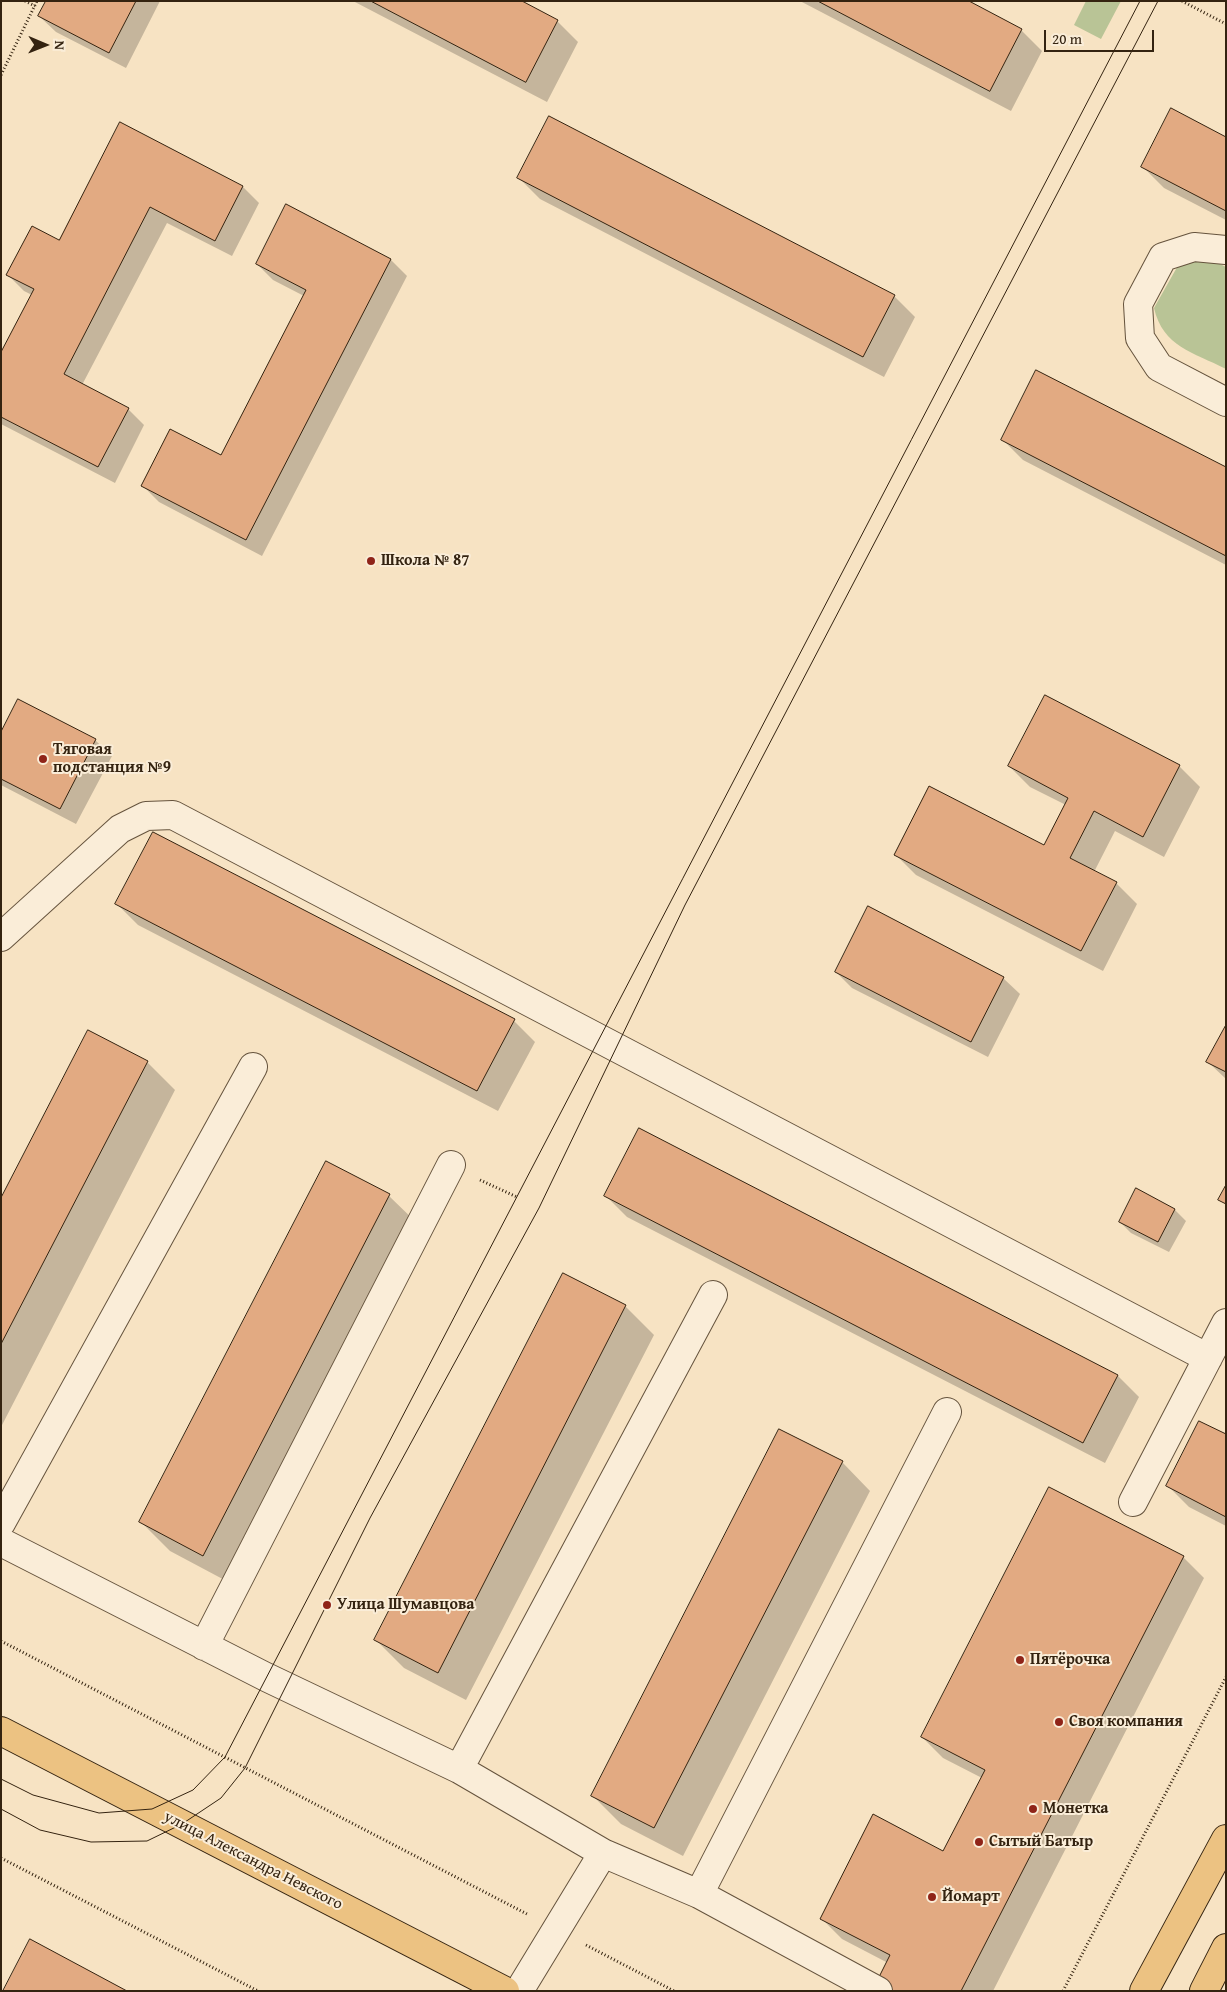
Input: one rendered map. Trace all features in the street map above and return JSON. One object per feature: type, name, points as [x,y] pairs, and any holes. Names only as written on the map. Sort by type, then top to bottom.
[{"type":"main road","name":"улица Александра Невского","points":[[1,1731],[505,1991]]},
{"type":"main road","points":[[1144,1991],[1226,1839]]},
{"type":"main road","points":[[1204,1991],[1226,1948]]},
{"type":"lane","points":[[1226,250],[1194,247],[1163,257],[1138,304],[1140,338],[1159,368],[1226,402]]},
{"type":"lane","points":[[1,937],[120,829],[146,816],[173,815],[1208,1358]]},
{"type":"lane","points":[[1,1523],[253,1067]]},
{"type":"lane","points":[[204,1646],[451,1165]]},
{"type":"lane","points":[[459,1770],[713,1295]]},
{"type":"lane","points":[[1133,1502],[1226,1323]]},
{"type":"lane","points":[[699,1894],[947,1412]]},
{"type":"lane","points":[[1,1542],[204,1646],[459,1770],[603,1853],[699,1894],[878,1991]]},
{"type":"lane","points":[[519,1991],[603,1853]]},
{"type":"path","points":[[25,1],[35,6]]},
{"type":"path","points":[[1,74],[38,1]]},
{"type":"path","points":[[1182,1],[1226,24]]},
{"type":"path","points":[[451,1165],[516,1197]]},
{"type":"path","points":[[1,1641],[674,1991]]},
{"type":"path","points":[[1063,1991],[1226,1678]]},
{"type":"path","points":[[1,1858],[258,1991]]},
{"type":"green space","points":[[1086,1],[1121,1],[1101,39],[1074,25]]},
{"type":"green space","points":[[1202,255],[1226,267],[1226,369],[1191,353],[1172,340],[1164,332],[1154,308],[1180,262]]},
{"type":"building","points":[[46,1],[136,1],[109,53],[38,16]]},
{"type":"building","points":[[371,1],[522,1],[558,20],[526,82]]},
{"type":"building","points":[[818,1],[969,1],[1022,29],[990,91]]},
{"type":"building","points":[[1171,108],[1226,137],[1226,211],[1141,167]]},
{"type":"building","points":[[549,116],[895,295],[863,357],[517,178]]},
{"type":"building","points":[[120,122],[243,186],[215,241],[150,207],[64,374],[129,408],[98,467],[1,417],[1,352],[34,289],[6,275],[32,226],[59,240]]},
{"type":"building","points":[[286,204],[391,259],[246,540],[141,486],[170,429],[221,455],[306,290],[256,264]]},
{"type":"building","points":[[1036,370],[1226,467],[1226,556],[1001,440]]},
{"type":"building","points":[[1045,695],[1180,765],[1143,837],[1094,811],[1070,858],[1117,882],[1081,951],[894,855],[929,786],[1044,845],[1068,798],[1008,766]]},
{"type":"building","name":"Тяговая подстанция №9","points":[[18,699],[96,739],[60,809],[1,779],[1,732]]},
{"type":"building","points":[[153,832],[515,1019],[477,1091],[115,904]]},
{"type":"building","points":[[868,906],[1004,977],[971,1042],[835,972]]},
{"type":"building","points":[[1226,1025],[1226,1072],[1206,1062]]},
{"type":"building","points":[[88,1030],[148,1061],[1,1344],[1,1198]]},
{"type":"building","points":[[639,1128],[1118,1375],[1083,1443],[604,1196]]},
{"type":"building","points":[[326,1161],[390,1194],[203,1556],[139,1522]]},
{"type":"building","points":[[1226,1185],[1226,1204],[1218,1200]]},
{"type":"building","points":[[1136,1188],[1175,1209],[1158,1242],[1119,1222]]},
{"type":"building","points":[[563,1273],[626,1305],[438,1673],[374,1640]]},
{"type":"building","points":[[1199,1421],[1226,1434],[1226,1517],[1166,1486]]},
{"type":"building","points":[[779,1429],[843,1461],[654,1828],[591,1796]]},
{"type":"building","points":[[1049,1487],[1184,1556],[961,1991],[891,1991],[876,1983],[890,1955],[820,1919],[873,1814],[943,1851],[985,1770],[921,1737]]},
{"type":"building","points":[[30,1939],[127,1991],[3,1991]]},
{"type":"tram line","points":[[1,1779],[33,1795],[99,1813],[152,1809],[193,1790],[225,1757],[1140,1]]},
{"type":"tram line","points":[[1,1809],[40,1830],[91,1842],[147,1841],[182,1824],[221,1798],[245,1768],[370,1518],[539,1208],[685,905],[1158,1]]},
{"type":"place","name":"Школа № 87","points":[[371,561]]},
{"type":"place","name":"Тяговая подстанция №9","points":[[43,759]]},
{"type":"place","name":"Улица Шумавцова","points":[[327,1605]]},
{"type":"place","name":"Пятёрочка","points":[[1020,1660]]},
{"type":"place","name":"Своя компания","points":[[1059,1722]]},
{"type":"place","name":"Монетка","points":[[1033,1809]]},
{"type":"place","name":"Сытый Батыр","points":[[979,1842]]},
{"type":"place","name":"Йомарт","points":[[932,1897]]}]
